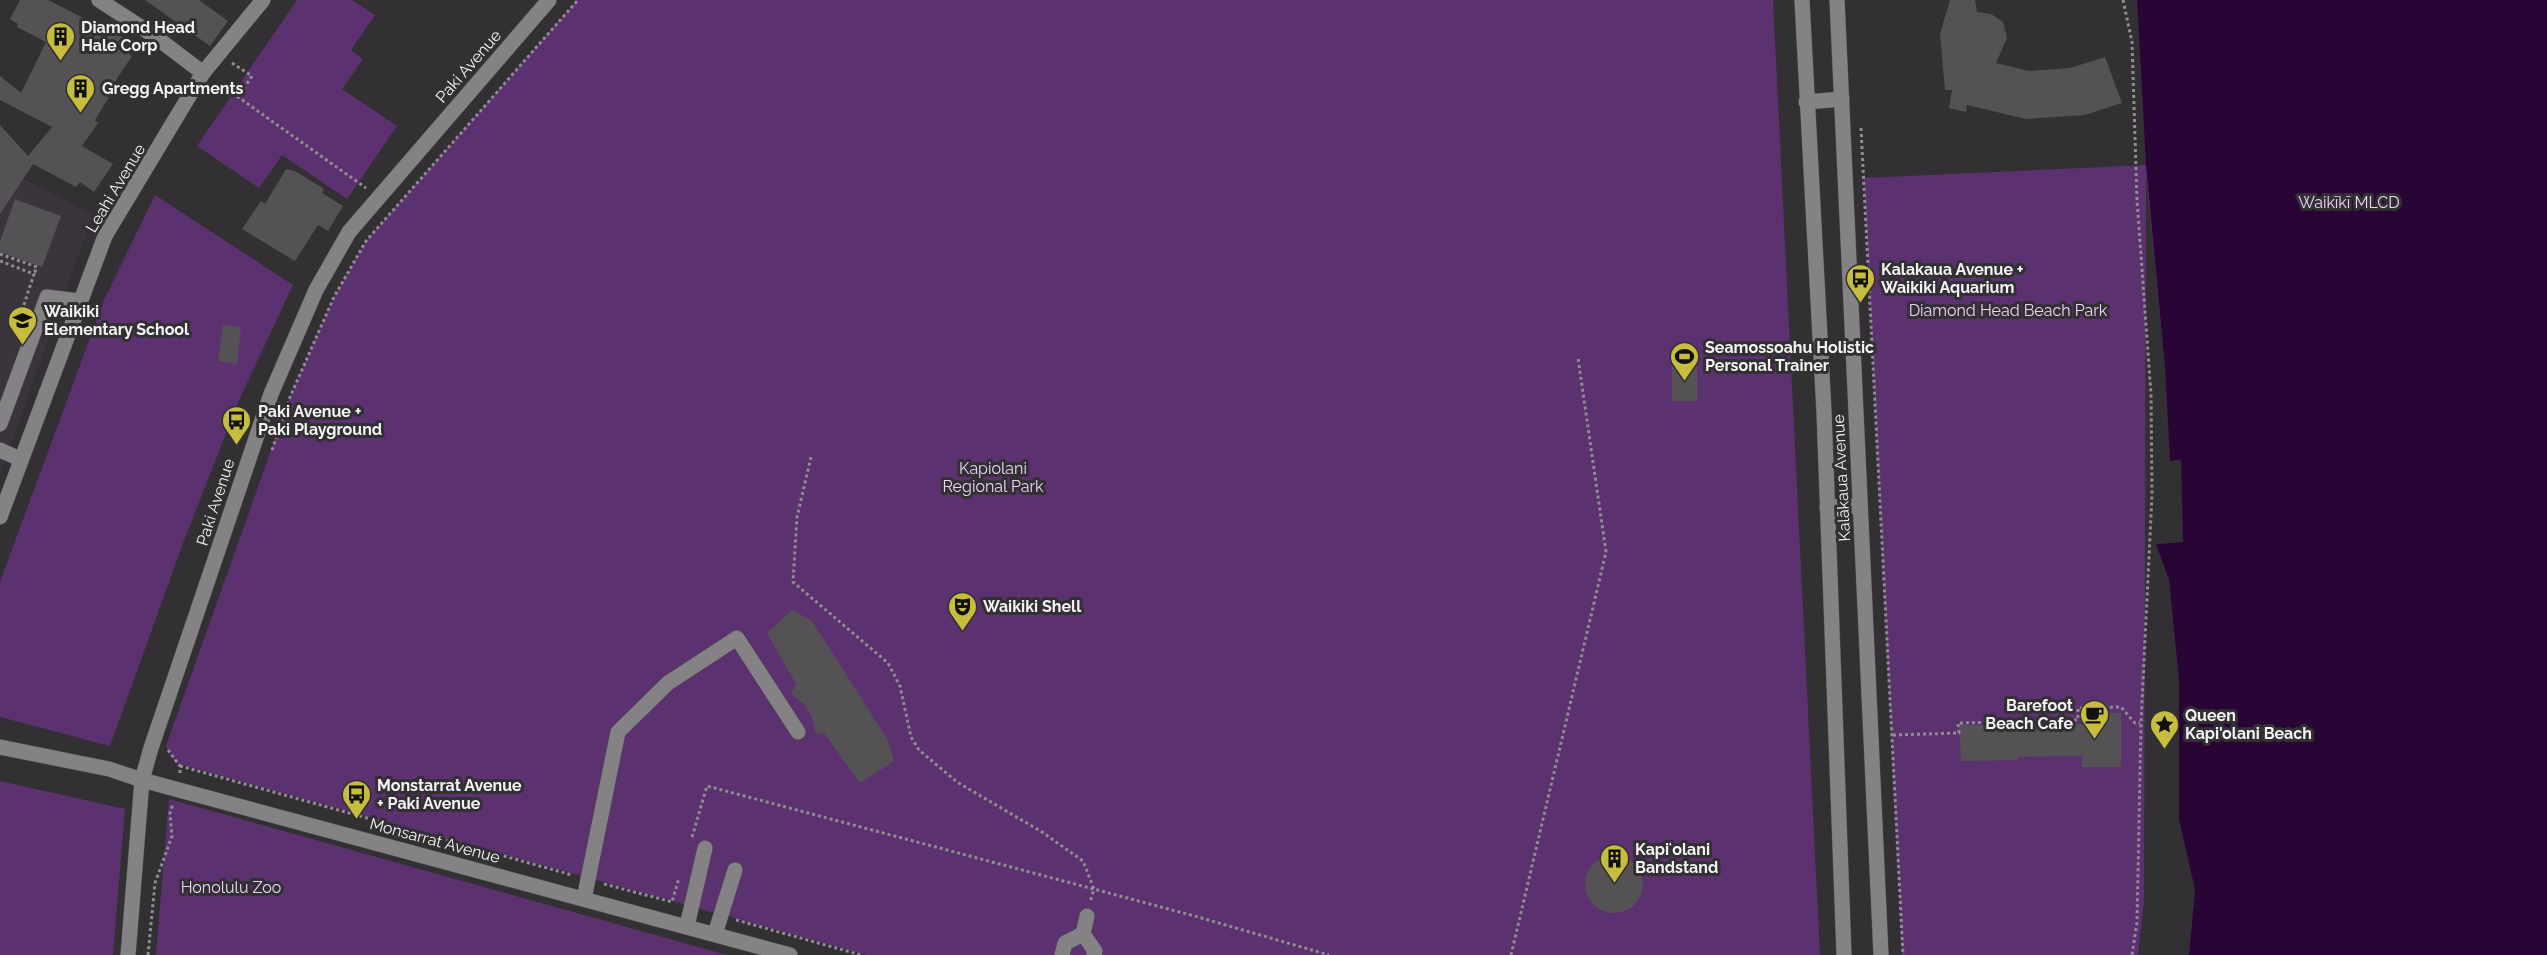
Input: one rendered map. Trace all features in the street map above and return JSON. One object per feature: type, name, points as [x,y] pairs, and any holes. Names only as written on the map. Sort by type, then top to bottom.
[{"type":"street","points":[[99,0],[153,35],[203,74]]},
{"type":"street","name":"Leahi Avenue","points":[[0,517],[105,236],[203,74],[263,0]]},
{"type":"street","name":"Paki Avenue","points":[[128,955],[142,780],[271,394],[316,290],[350,232],[549,0]]},
{"type":"street","name":"Kalākaua Avenue","points":[[1802,0],[1824,412],[1844,955]]},
{"type":"street","name":"Kalākaua Avenue","points":[[1837,0],[1881,955]]},
{"type":"street","points":[[1806,102],[1842,99]]},
{"type":"street","points":[[0,424],[47,297],[79,301]]},
{"type":"street","points":[[0,450],[20,459]]},
{"type":"street","points":[[1827,507],[1860,506]]},
{"type":"street","points":[[584,898],[618,732],[668,683],[737,638],[798,732]]},
{"type":"street","name":"Monsarrat Avenue","points":[[0,747],[109,769],[142,780],[790,955]]},
{"type":"street","points":[[687,926],[705,848]]},
{"type":"street","points":[[715,934],[735,870]]},
{"type":"street","points":[[1087,916],[1083,934],[1095,951],[1094,955]]},
{"type":"street","points":[[1062,955],[1065,943],[1083,934]]},
{"type":"path","points":[[270,453],[290,398],[334,297],[366,241],[578,0]]},
{"type":"path","points":[[2123,0],[2132,42],[2137,200],[2151,394],[2151,495],[2141,723],[2137,922],[2132,955]]},
{"type":"path","points":[[228,61],[252,76],[238,97],[379,197]]},
{"type":"path","points":[[1861,119],[1903,955]]},
{"type":"path","points":[[0,254],[37,267],[19,319]]},
{"type":"path","points":[[0,261],[34,274]]},
{"type":"path","points":[[1511,955],[1606,552],[1578,358]]},
{"type":"path","points":[[811,457],[797,517],[794,582],[888,663],[900,687],[911,737],[919,750],[957,782],[1042,832],[1083,861],[1094,889]]},
{"type":"path","points":[[1893,735],[1959,733],[1958,723],[2078,720],[2078,708],[2121,707],[2135,723],[2141,723]]},
{"type":"path","points":[[166,744],[181,771]]},
{"type":"path","points":[[180,766],[672,902],[681,870]]},
{"type":"path","points":[[691,838],[707,786],[1094,889],[1329,955]]},
{"type":"path","points":[[148,955],[155,884],[172,836],[170,813]]},
{"type":"path","points":[[720,916],[861,955]]},
{"type":"shaded area","name":"Waikīkī MLCD","points":[[2137,0],[2547,0],[2547,955],[2189,955],[2195,890],[2179,820],[2179,681],[2169,580],[2156,544],[2183,542],[2181,460],[2170,461],[2165,368],[2146,165]]},
{"type":"shaded area","name":"Waikiki Elementary School","points":[[0,166],[93,215],[0,474]]},
{"type":"green space","points":[[297,0],[352,0],[375,15],[351,50],[363,59],[342,89],[397,126],[347,199],[282,155],[259,188],[197,146]]},
{"type":"green space","name":"Kapiolani Regional Park","points":[[577,0],[1773,0],[1820,955],[867,955],[175,763],[166,746],[290,397],[334,297],[366,241]]},
{"type":"green space","name":"Waikīkī MLCD","points":[[2137,0],[2547,0],[2547,955],[2189,955],[2195,890],[2179,820],[2179,681],[2169,580],[2156,544],[2183,542],[2181,460],[2170,461],[2165,368],[2146,174],[2144,901],[2138,955],[1902,955],[1864,178],[2146,165]]},
{"type":"green space","points":[[155,195],[293,285],[240,398],[182,546],[110,746],[0,717],[0,582],[104,300]]},
{"type":"green space","points":[[0,781],[125,809],[113,955],[0,955]]},
{"type":"green space","name":"Honolulu Zoo","points":[[169,799],[727,955],[156,955]]},
{"type":"building","points":[[20,0],[48,0],[105,29],[106,27],[135,44],[129,54],[132,56],[112,86],[114,89],[95,120],[98,123],[82,146],[113,164],[94,192],[80,182],[76,187],[33,164],[0,214],[0,125],[28,156],[52,127],[0,100],[0,76],[21,93],[46,42],[17,27],[18,24],[10,19]]},
{"type":"building","points":[[145,0],[199,0],[228,21],[210,46]]},
{"type":"building","points":[[1950,0],[1975,0],[1977,12],[1991,14],[2003,22],[2007,38],[1996,63],[2029,71],[2070,68],[2105,57],[2122,103],[2085,115],[2026,119],[1967,105],[1966,112],[1949,108],[1952,90],[1945,90],[1940,34]]},
{"type":"building","points":[[286,169],[295,171],[324,189],[322,193],[343,206],[328,231],[318,225],[295,261],[242,229],[261,201],[265,204]]},
{"type":"building","points":[[15,199],[61,216],[42,267],[0,252],[0,241]]},
{"type":"building","points":[[223,325],[241,327],[237,364],[218,361]]},
{"type":"building","points":[[1672,361],[1697,361],[1697,401],[1672,401]]},
{"type":"building","points":[[792,610],[812,621],[888,740],[894,761],[860,783],[824,733],[816,734],[806,706],[791,694],[796,684],[767,633]]},
{"type":"building","points":[[2082,713],[2121,713],[2121,767],[2082,767],[2082,756],[1961,761],[1959,725],[2082,724]]},
{"type":"building","name":"Kapiʻolani Bandstand","points":[[1608,855],[1620,855],[1635,863],[1643,878],[1643,890],[1635,905],[1620,913],[1608,913],[1593,905],[1585,890],[1585,878],[1593,863]]},
{"type":"place","name":"Diamond Head Hale Corp","points":[[60,62]]},
{"type":"place","name":"Gregg Apartments","points":[[81,114]]},
{"type":"place","name":"Kalakaua Avenue + Waikiki Aquarium","points":[[1860,304]]},
{"type":"place","name":"Waikiki Elementary School","points":[[23,346]]},
{"type":"place","name":"Seamossoahu Holistic Personal Trainer","points":[[1684,382]]},
{"type":"place","name":"Paki Avenue + Paki Playground","points":[[237,446]]},
{"type":"place","name":"Waikiki Shell","points":[[962,632]]},
{"type":"place","name":"Barefoot Beach Cafe","points":[[2094,740]]},
{"type":"place","name":"Queen Kapi'olani Beach","points":[[2164,750]]},
{"type":"place","name":"Monstarrat Avenue + Paki Avenue","points":[[356,820]]},
{"type":"place","name":"Kapiʻolani Bandstand","points":[[1614,884]]},
{"type":"park label","name":"Diamond Head Beach Park","points":[[2008,310]]}]
